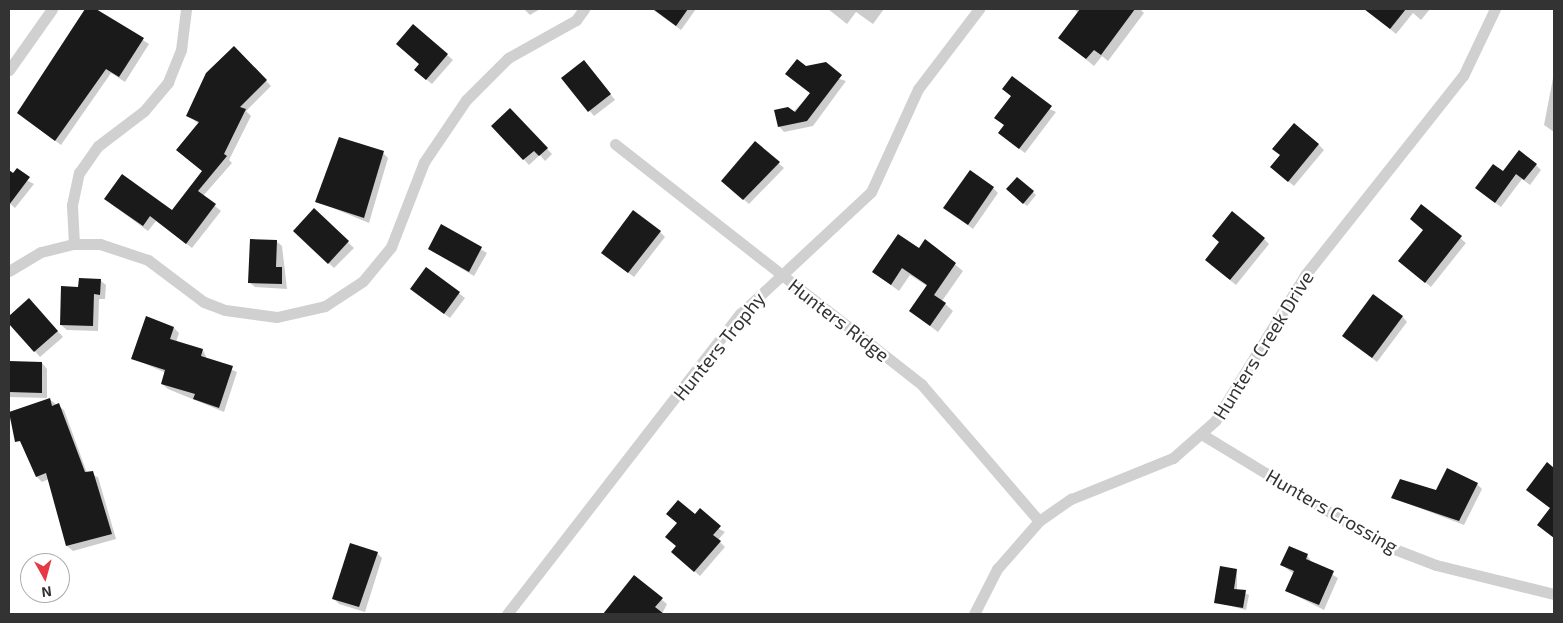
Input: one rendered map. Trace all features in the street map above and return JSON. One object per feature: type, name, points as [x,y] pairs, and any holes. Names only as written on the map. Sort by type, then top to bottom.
[{"type":"street","points":[[9,70],[52,9]]},
{"type":"street","points":[[74,244],[72,205],[80,173],[98,146],[144,111],[168,82],[181,50],[186,9]]},
{"type":"street","points":[[9,271],[42,252],[74,244],[125,250],[148,260],[204,302],[251,317],[302,314],[325,306],[363,281],[391,248],[424,162],[466,100],[508,58],[576,20],[584,9]]},
{"type":"street","name":"Hunters Trophy","points":[[507,614],[740,314],[871,192],[918,89],[980,9]]},
{"type":"street","name":"Hunters Creek Drive","points":[[974,614],[997,569],[1039,521],[1071,499],[1156,467],[1203,435],[1228,404],[1305,275],[1463,76],[1495,9]]},
{"type":"street","name":"Hunters Ridge","points":[[615,144],[928,391],[1039,521]]},
{"type":"street","name":"Hunters Crossing","points":[[1203,435],[1384,545],[1436,565],[1554,594]]},
{"type":"building","points":[[85,9],[96,9],[144,38],[119,77],[106,69],[55,141],[17,113]]},
{"type":"building","points":[[653,9],[688,9],[676,26]]},
{"type":"building","points":[[1080,9],[1135,9],[1101,55],[1094,50],[1086,59],[1058,38]]},
{"type":"building","points":[[1364,9],[1406,9],[1390,29]]},
{"type":"building","points":[[413,24],[448,54],[426,80],[414,70],[419,64],[396,44]]},
{"type":"building","points":[[234,46],[267,80],[240,107],[246,109],[224,154],[227,156],[198,191],[216,204],[186,244],[150,216],[143,226],[104,199],[122,174],[172,210],[202,171],[176,150],[199,122],[186,116],[206,73]]},
{"type":"building","points":[[797,59],[806,66],[826,62],[842,75],[807,121],[778,127],[774,110],[788,107],[795,112],[810,93],[785,74]]},
{"type":"building","points":[[584,60],[611,94],[588,112],[561,78]]},
{"type":"building","points":[[1012,76],[1052,106],[1019,149],[998,133],[1004,125],[994,118],[1011,96],[1002,89]]},
{"type":"building","points":[[510,108],[548,148],[539,156],[534,151],[523,160],[491,126]]},
{"type":"building","points":[[1294,123],[1319,144],[1288,182],[1270,167],[1280,155],[1272,149]]},
{"type":"building","points":[[339,137],[384,151],[364,218],[315,202]]},
{"type":"building","points":[[755,141],[780,162],[743,200],[721,181]]},
{"type":"building","points":[[1519,150],[1537,164],[1524,180],[1516,174],[1495,203],[1475,188],[1493,164],[1503,171]]},
{"type":"building","points":[[17,168],[30,177],[9,205],[9,170],[13,173]]},
{"type":"building","points":[[970,170],[994,187],[968,225],[943,208]]},
{"type":"building","points":[[1017,177],[1034,191],[1023,204],[1006,189]]},
{"type":"building","points":[[1421,204],[1462,236],[1425,283],[1398,261],[1423,230],[1410,219]]},
{"type":"building","points":[[314,208],[349,241],[328,264],[293,231]]},
{"type":"building","points":[[633,210],[661,231],[628,273],[601,253]]},
{"type":"building","points":[[1232,211],[1265,238],[1230,280],[1205,260],[1219,242],[1212,236]]},
{"type":"building","points":[[441,224],[482,247],[469,272],[428,249]]},
{"type":"building","points":[[898,234],[919,248],[925,239],[956,263],[934,295],[946,303],[930,326],[909,311],[927,285],[902,268],[891,285],[872,272]]},
{"type":"building","points":[[250,239],[277,240],[276,267],[282,267],[282,284],[248,283]]},
{"type":"building","points":[[426,267],[460,292],[444,314],[410,289]]},
{"type":"building","points":[[79,278],[101,279],[100,295],[94,294],[93,326],[60,325],[61,286],[78,287]]},
{"type":"building","points":[[1373,294],[1403,316],[1372,358],[1342,336]]},
{"type":"building","points":[[29,298],[58,331],[34,352],[9,324],[9,316]]},
{"type":"building","points":[[146,316],[174,327],[170,339],[203,349],[201,356],[233,366],[219,408],[193,399],[195,394],[161,384],[165,370],[131,359]]},
{"type":"building","points":[[9,361],[42,362],[42,393],[9,392]]},
{"type":"building","points":[[50,398],[52,406],[59,403],[85,472],[93,471],[112,534],[66,546],[46,473],[36,477],[20,441],[15,442],[9,412]]},
{"type":"building","points":[[1547,462],[1554,468],[1554,538],[1537,525],[1550,508],[1526,490]]},
{"type":"building","points":[[1447,468],[1478,483],[1459,521],[1391,498],[1400,479],[1436,490]]},
{"type":"building","points":[[678,500],[695,514],[700,508],[721,526],[713,535],[721,541],[694,572],[671,552],[676,546],[665,537],[677,523],[666,514]]},
{"type":"building","points":[[350,543],[378,552],[359,607],[332,599]]},
{"type":"building","points":[[1289,546],[1308,554],[1306,559],[1334,571],[1319,605],[1285,591],[1294,571],[1280,565]]},
{"type":"building","points":[[1220,566],[1237,569],[1234,589],[1246,590],[1243,608],[1214,603]]},
{"type":"building","points":[[634,575],[663,598],[655,607],[664,614],[603,614]]}]
